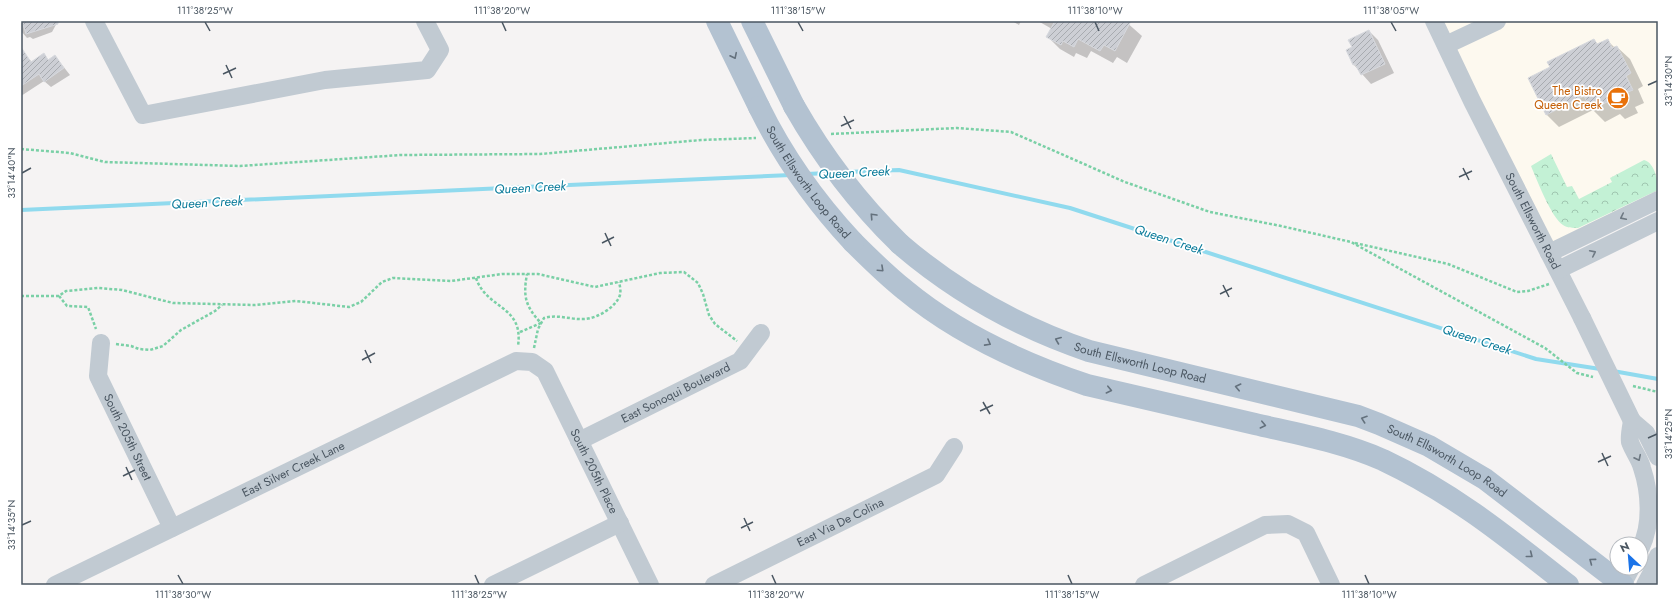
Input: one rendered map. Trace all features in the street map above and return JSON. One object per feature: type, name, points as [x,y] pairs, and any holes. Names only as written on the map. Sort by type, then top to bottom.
[{"type":"main road","name":"South Ellsworth Loop Road","points":[[717,21],[769,128],[800,178],[824,211],[853,242],[905,291],[931,310],[1008,354],[1087,385],[1318,438],[1361,451],[1401,469],[1443,491],[1487,521],[1568,585]]},
{"type":"main road","name":"South Ellsworth Loop Road","points":[[752,21],[794,106],[819,149],[841,179],[866,209],[900,244],[943,278],[973,299],[1025,326],[1090,351],[1358,416],[1379,424],[1429,446],[1485,479],[1624,581]]},
{"type":"street","points":[[94,21],[143,115],[325,80],[427,70],[440,50],[425,21]]},
{"type":"street","name":"South Ellsworth Road","points":[[1434,21],[1632,421],[1646,433],[1658,457]]},
{"type":"street","points":[[1446,45],[1496,21]]},
{"type":"street","points":[[1550,253],[1658,200]]},
{"type":"street","points":[[1560,275],[1658,221]]},
{"type":"street","name":"East Sonoqui Boulevard","points":[[580,441],[740,361],[761,333]]},
{"type":"street","name":"South 205th Street","points":[[101,343],[98,376],[172,528]]},
{"type":"street","name":"South 205th Place","points":[[528,362],[545,371],[650,585]]},
{"type":"street","name":"East Silver Creek Lane","points":[[55,585],[172,528],[528,362]]},
{"type":"street","points":[[1632,421],[1630,442],[1642,466],[1648,499],[1648,518],[1645,536]]},
{"type":"street","name":"East Via De Colina","points":[[714,585],[936,475],[954,447]]},
{"type":"street","points":[[493,585],[620,523]]},
{"type":"street","points":[[1144,585],[1265,525],[1288,524],[1306,533],[1331,585]]},
{"type":"street","points":[[1645,585],[1658,556]]},
{"type":"path","points":[[1351,242],[1448,264],[1517,292],[1528,291],[1560,275]]},
{"type":"path","points":[[21,296],[59,296],[66,291],[98,288],[122,290],[173,303],[254,305],[296,300],[349,307],[361,302],[382,282],[393,278],[451,281],[502,274],[538,274],[594,287],[660,273],[684,272],[698,283],[709,315],[715,324],[726,331],[728,336],[749,349]]},
{"type":"path","points":[[527,274],[525,288],[528,307],[541,323]]},
{"type":"path","points":[[476,278],[485,294],[507,310],[514,318],[520,332],[528,362]]},
{"type":"path","points":[[528,362],[544,318],[552,316],[585,319],[602,313],[616,303],[621,294],[619,282]]},
{"type":"path","points":[[59,296],[67,306],[88,307],[101,343],[131,346],[139,349],[150,350],[163,346],[181,330],[223,305]]},
{"type":"path","points":[[520,332],[541,323]]},
{"type":"shaded area","points":[[1433,21],[1658,21],[1658,200],[1549,253]]},
{"type":"green space","points":[[1551,154],[1567,187],[1572,186],[1579,199],[1612,182],[1610,178],[1644,160],[1653,168],[1658,190],[1578,228],[1566,227],[1558,221],[1549,207],[1531,166]]},
{"type":"building","points":[[22,21],[58,21],[58,24],[26,34]]},
{"type":"building","points":[[1055,21],[1131,21],[1115,51],[1104,45],[1100,51],[1078,39],[1074,47],[1063,41],[1061,45],[1046,37]]},
{"type":"building","points":[[1369,30],[1385,64],[1361,75],[1355,64],[1353,65],[1346,50],[1352,47],[1348,40]]},
{"type":"building","points":[[1594,39],[1597,44],[1608,39],[1612,48],[1617,46],[1631,73],[1626,76],[1633,90],[1623,94],[1626,100],[1612,107],[1609,101],[1591,110],[1584,96],[1546,115],[1528,78],[1550,67],[1547,62]]},
{"type":"building","points":[[21,47],[31,62],[44,53],[48,60],[55,55],[64,68],[44,82],[39,74],[21,86]]},
{"type":"waterway","name":"Queen Creek","points":[[846,172],[899,170],[1070,208],[1536,359],[1600,369]]},
{"type":"waterway","name":"Queen Creek","points":[[806,174],[829,173]]},
{"type":"waterway","name":"Queen Creek","points":[[21,210],[791,175]]},
{"type":"waterway","name":"Queen Creek","points":[[1613,371],[1658,379]]},
{"type":"place","name":"The Bistro Queen Creek","points":[[1618,98]]}]
